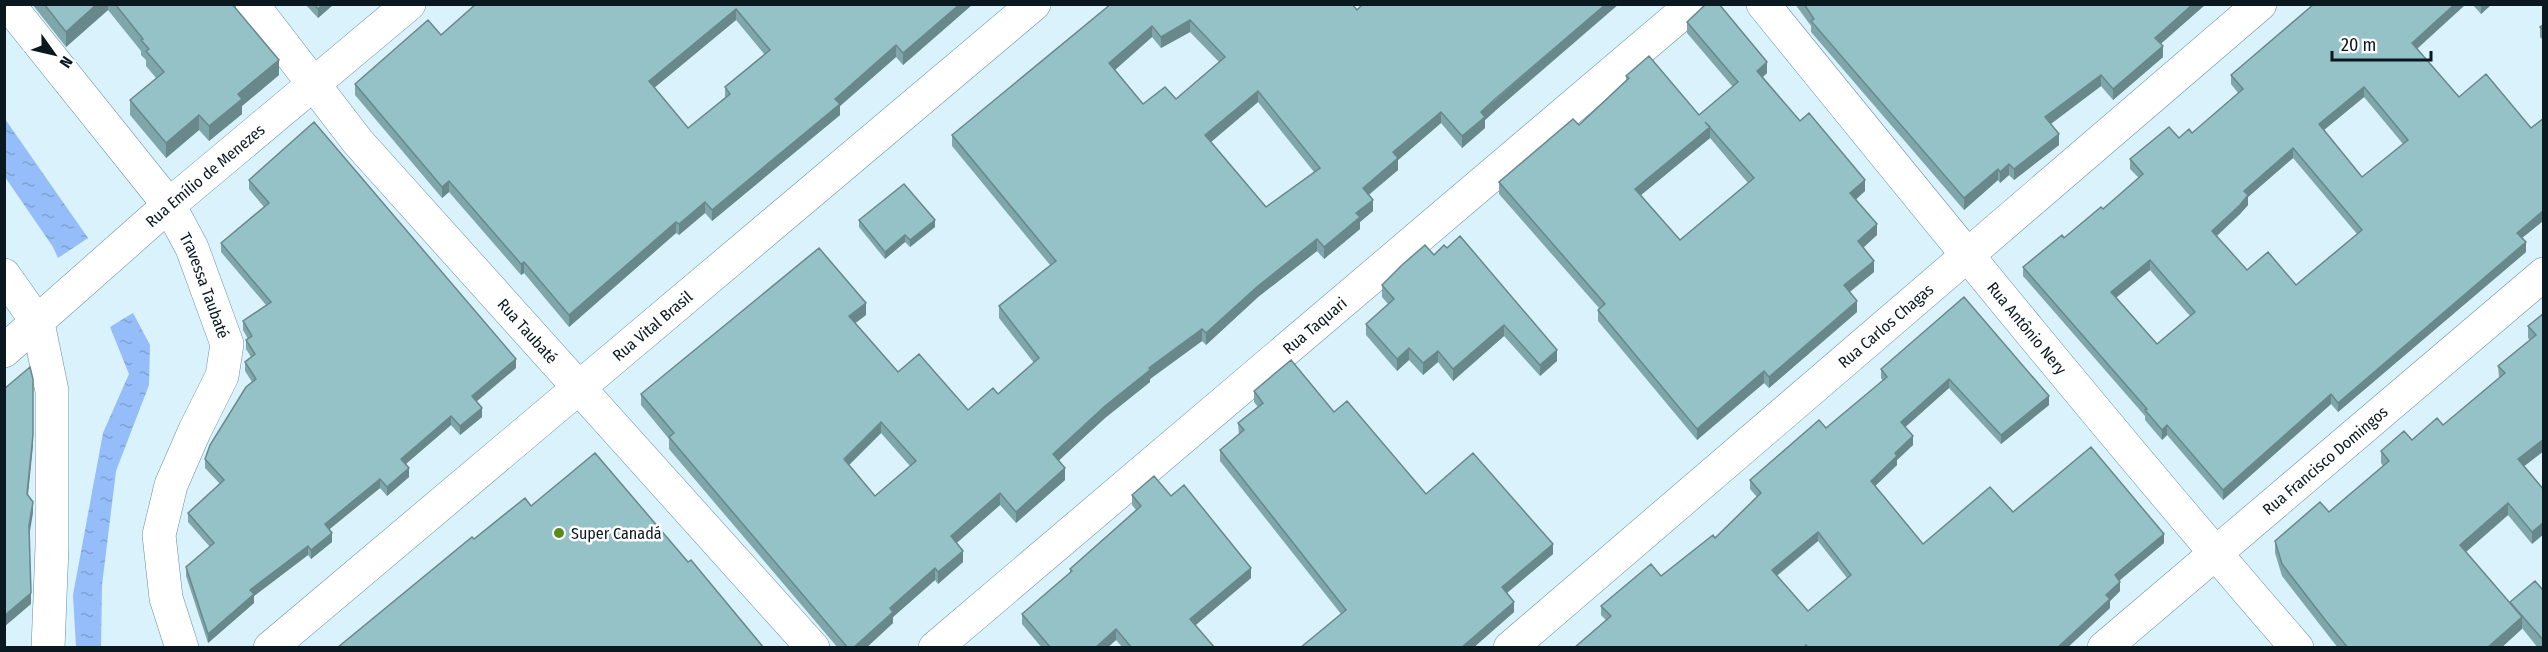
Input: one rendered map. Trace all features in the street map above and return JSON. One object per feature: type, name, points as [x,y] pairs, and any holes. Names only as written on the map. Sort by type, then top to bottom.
[{"type":"street","name":"Travessa Taubaté","points":[[8,4],[169,205],[192,248],[227,344],[222,376],[171,485],[159,535],[166,598],[182,648]]},
{"type":"street","name":"Rua Taubaté","points":[[252,4],[358,142],[813,648]]},
{"type":"street","name":"Rua Emílio de Menezes","points":[[4,351],[169,205],[409,4]]},
{"type":"street","name":"Rua Vital Brasil","points":[[270,648],[1034,4]]},
{"type":"street","name":"Rua Taquari","points":[[935,648],[1693,4]]},
{"type":"street","name":"Rua Antônio Nery","points":[[1763,4],[1968,256],[2297,648]]},
{"type":"street","name":"Rua Carlos Chagas","points":[[1510,648],[2260,4]]},
{"type":"street","name":"Rua Francisco Domingos","points":[[2104,648],[2544,273]]},
{"type":"street","points":[[4,275],[38,323],[52,391],[48,648]]},
{"type":"water","points":[[5,119],[88,238],[58,258],[53,247],[5,177]]},
{"type":"water","points":[[133,313],[150,345],[149,385],[116,471],[102,585],[101,647],[76,647],[73,595],[103,433],[129,374],[110,327]]},
{"type":"building","points":[[44,4],[97,4],[66,32]]},
{"type":"building","points":[[115,4],[232,4],[279,60],[238,94],[242,99],[209,126],[199,115],[166,143],[130,100],[164,72],[146,51],[149,49],[141,40],[143,39]]},
{"type":"building","points":[[476,4],[960,4],[903,53],[896,45],[835,99],[840,104],[712,210],[705,202],[679,224],[676,222],[569,315],[524,262],[521,264],[449,181],[442,187],[355,84],[428,20],[441,35]],"holes":[[[736,9],[770,50],[725,87],[730,94],[688,128],[649,81]]]},
{"type":"building","points":[[1111,4],[1352,4],[1357,10],[1363,4],[1606,4],[1495,99],[1481,112],[1485,117],[1462,136],[1441,112],[1393,152],[1398,158],[1363,188],[1373,200],[1356,213],[1360,217],[1324,247],[1317,239],[1258,286],[1206,333],[1202,329],[1149,368],[1150,370],[1105,406],[1053,454],[1065,468],[1016,512],[1000,493],[951,536],[963,551],[938,572],[935,568],[890,608],[893,612],[853,648],[848,648],[669,437],[674,433],[641,394],[819,248],[866,303],[849,316],[898,372],[919,354],[968,410],[993,388],[998,394],[1039,358],[999,306],[1056,261],[952,135]],"holes":[[[1190,20],[1225,57],[1176,99],[1165,87],[1143,104],[1109,63],[1152,26],[1161,37]],[[1258,91],[1320,168],[1266,207],[1205,135]],[[881,422],[916,461],[875,496],[844,459]]]},
{"type":"building","points":[[1706,4],[1719,4],[1767,62],[1757,71],[1800,121],[1809,113],[1865,180],[1850,193],[1877,224],[1858,241],[1874,261],[1844,285],[1857,301],[1769,377],[1764,371],[1697,429],[1598,310],[1605,304],[1499,182],[1573,119],[1579,125],[1629,78],[1626,76],[1649,56],[1699,115],[1738,82],[1687,22]],"holes":[[[1710,127],[1754,178],[1680,240],[1635,189]]]},
{"type":"building","points":[[1804,4],[2193,4],[2155,38],[2163,46],[2113,89],[2101,75],[2045,117],[2059,134],[2014,169],[2009,164],[2000,172],[1998,169],[1964,198],[1811,21],[1814,19]]},
{"type":"building","points":[[2314,4],[2455,4],[2412,43],[2459,97],[2486,74],[2531,128],[2544,118],[2544,210],[2517,233],[2526,242],[2338,403],[2331,394],[2223,490],[2167,425],[2162,430],[2145,410],[2147,409],[2023,267],[2062,235],[2064,238],[2101,207],[2103,209],[2143,174],[2130,159],[2169,127],[2179,138],[2189,129],[2192,133],[2243,89],[2231,75]],"holes":[[[2364,87],[2408,140],[2362,177],[2319,124]],[[2293,148],[2362,230],[2296,285],[2268,252],[2247,270],[2212,231],[2240,205],[2248,195],[2244,191]],[[2150,260],[2195,312],[2157,344],[2111,292]]]},
{"type":"building","points":[[314,122],[516,359],[472,396],[482,408],[460,426],[451,416],[401,459],[409,468],[387,487],[380,479],[325,524],[332,533],[311,550],[308,546],[250,590],[254,594],[208,634],[186,567],[214,543],[188,513],[224,480],[205,459],[210,445],[246,387],[256,379],[245,362],[255,354],[246,340],[252,336],[243,321],[271,302],[221,243],[269,203],[249,180]]},
{"type":"building","points":[[904,184],[935,220],[910,240],[905,235],[885,252],[859,220]]},
{"type":"building","points":[[1460,236],[1557,350],[1540,365],[1504,325],[1453,369],[1438,351],[1423,363],[1409,348],[1397,359],[1366,324],[1394,299],[1382,285],[1402,265],[1425,245],[1434,255],[1444,245],[1447,248]]},
{"type":"building","points":[[1964,297],[2049,396],[2001,435],[1949,379],[1901,422],[1913,436],[1895,453],[1897,456],[1871,481],[1923,544],[1990,487],[2013,512],[2091,447],[2164,534],[2115,575],[2120,582],[2106,595],[2110,599],[2057,648],[1809,648],[1806,645],[1803,648],[1574,648],[1611,616],[1601,606],[1651,564],[1661,576],[1713,535],[1715,538],[1761,493],[1750,480],[1819,420],[1826,428],[1887,377],[1881,369]],"holes":[[[1818,532],[1851,575],[1808,611],[1772,570]]]},
{"type":"building","points":[[2544,313],[2544,439],[2518,459],[2544,490],[2544,522],[2532,532],[2508,503],[2460,545],[2522,617],[2487,648],[2348,648],[2282,564],[2275,541],[2320,502],[2329,512],[2389,461],[2381,451],[2404,431],[2412,440],[2437,418],[2443,425],[2505,373],[2498,366],[2536,335],[2528,326]]},
{"type":"building","points":[[1291,360],[1334,412],[1347,401],[1426,494],[1473,453],[1553,544],[1502,587],[1514,602],[1461,648],[1300,648],[1346,610],[1220,450],[1244,430],[1238,423],[1263,403],[1254,391]]},
{"type":"building","points":[[30,367],[33,379],[33,435],[27,494],[33,502],[29,526],[31,593],[4,616],[4,389]]},
{"type":"building","points":[[595,453],[688,562],[691,560],[764,648],[337,648],[472,537],[474,539],[525,498],[531,506]]},
{"type":"building","points":[[1154,476],[1171,496],[1184,485],[1251,568],[1190,619],[1215,648],[1132,648],[1116,629],[1095,648],[1051,648],[1022,614],[1141,506],[1132,495]]},
{"type":"building","points":[[2535,581],[2542,589],[2544,588],[2544,641],[2510,602]]},
{"type":"place","name":"Super Canadá","points":[[559,533]]}]
